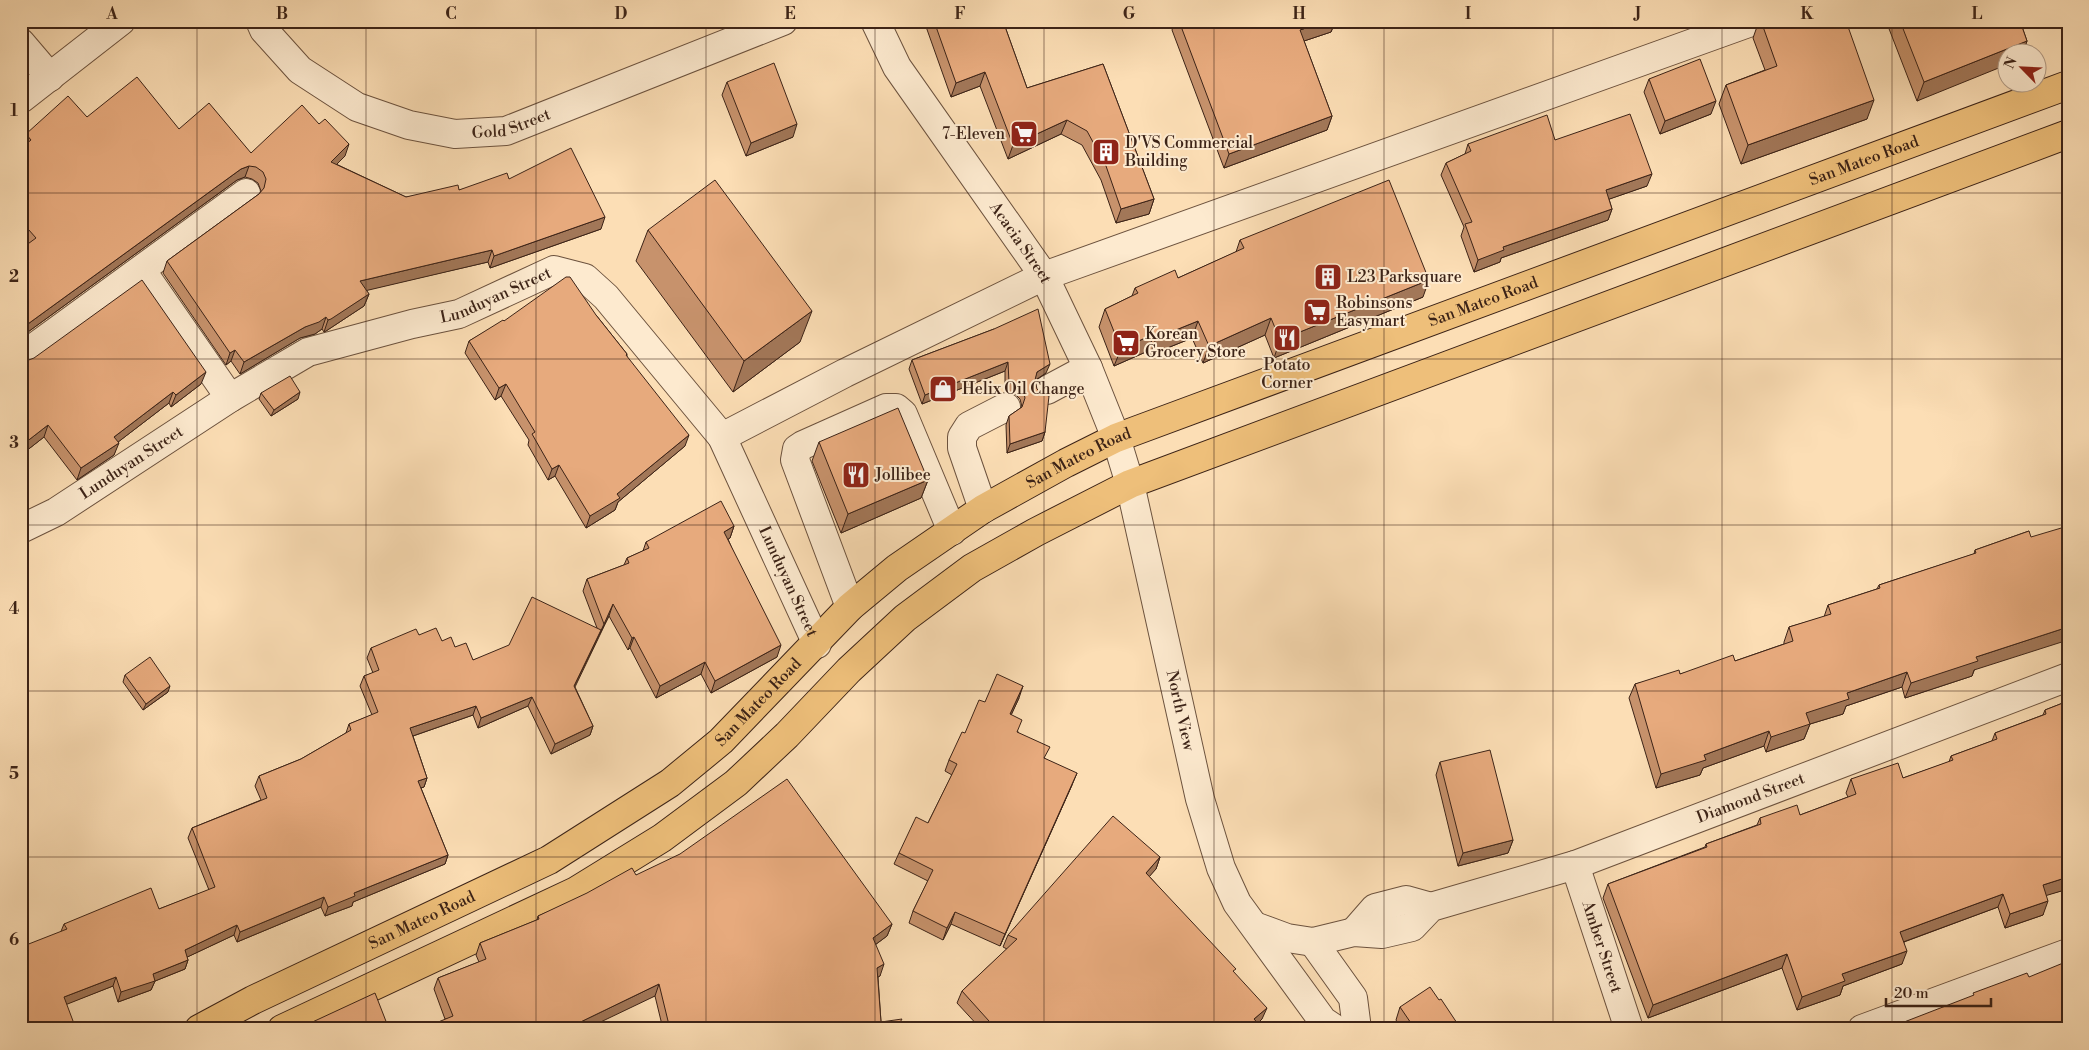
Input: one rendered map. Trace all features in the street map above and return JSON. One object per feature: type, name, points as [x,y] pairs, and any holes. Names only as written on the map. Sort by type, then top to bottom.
[{"type":"main road","name":"San Mateo Road","points":[[199,1029],[253,1000],[549,860],[670,783],[721,741],[817,644],[850,607],[897,568],[983,509],[1066,463],[1116,438],[2068,85]]},
{"type":"main road","points":[[282,1029],[576,891],[662,838],[736,783],[787,735],[849,670],[905,618],[972,568],[1036,532],[1130,484],[2068,134]]},
{"type":"street","points":[[21,99],[121,21]]},
{"type":"street","name":"Gold Street","points":[[260,21],[264,30],[300,70],[357,107],[409,125],[455,134],[506,131],[783,21]]},
{"type":"street","name":"Acacia Street","points":[[875,21],[897,67],[1044,276],[1088,368],[1116,438],[1130,484]]},
{"type":"street","points":[[722,437],[845,373],[1044,276],[1754,21]]},
{"type":"street","points":[[21,43],[50,77]]},
{"type":"street","points":[[21,357],[246,194]]},
{"type":"street","name":"Lunduyan Street","points":[[21,528],[56,512],[230,398],[308,352],[412,324],[459,314],[554,270],[584,278],[606,297],[722,437],[817,644]]},
{"type":"street","points":[[142,271],[230,398]]},
{"type":"street","points":[[1047,390],[1088,368]]},
{"type":"street","points":[[983,509],[962,448],[962,436],[969,426],[1006,407]]},
{"type":"street","points":[[850,607],[795,460],[797,450],[802,445],[886,408],[896,408],[903,414],[952,531]]},
{"type":"street","name":"North View","points":[[1130,484],[1209,830],[1220,868],[1237,903],[1323,1021],[1335,1029]]},
{"type":"street","name":"Diamond Street","points":[[1256,927],[1287,938],[1313,942],[1354,932],[1375,908],[1406,900],[1431,907],[1575,865],[2068,677]]},
{"type":"street","name":"Amber Street","points":[[1575,865],[1629,1029]]},
{"type":"street","points":[[1313,942],[1354,998],[1357,1029]]},
{"type":"street","points":[[1862,1029],[2068,953]]},
{"type":"building","points":[[934,21],[1003,21],[1027,88],[1103,64],[1154,199],[1121,209],[1106,166],[1087,131],[1067,120],[1013,145],[985,72],[956,83]]},
{"type":"building","points":[[1179,21],[1327,21],[1300,30],[1332,116],[1229,154]]},
{"type":"building","points":[[1761,21],[1846,21],[1874,100],[1748,145],[1726,85],[1777,66]]},
{"type":"building","points":[[1900,21],[2020,21],[2027,41],[1996,42],[1996,53],[1924,82]]},
{"type":"building","points":[[1700,59],[1716,101],[1665,121],[1649,79]]},
{"type":"building","points":[[774,63],[797,124],[751,143],[727,82]]},
{"type":"building","points":[[137,77],[179,129],[209,103],[251,153],[302,105],[319,124],[325,119],[349,144],[331,162],[406,197],[458,185],[459,190],[507,173],[509,179],[571,148],[605,217],[494,256],[492,250],[360,281],[369,294],[331,319],[328,320],[326,317],[319,322],[305,327],[244,362],[235,350],[230,353],[167,261],[259,194],[264,188],[266,179],[263,172],[256,167],[249,166],[241,169],[21,329],[21,249],[36,238],[21,221],[21,148],[31,140],[26,134],[68,96],[87,117]]},
{"type":"building","points":[[1630,114],[1652,174],[1606,190],[1612,209],[1503,247],[1504,250],[1478,260],[1465,224],[1472,222],[1446,163],[1471,151],[1468,144],[1547,115],[1555,140]]},
{"type":"building","points":[[715,180],[812,311],[744,361],[648,230]]},
{"type":"building","points":[[1389,180],[1429,280],[1280,340],[1271,318],[1209,346],[1198,321],[1156,338],[1154,334],[1121,349],[1105,309],[1138,293],[1135,288],[1175,270],[1178,278],[1244,248],[1240,240]]},
{"type":"building","points":[[566,277],[570,277],[626,355],[689,435],[617,494],[620,498],[590,516],[559,465],[552,469],[532,434],[535,432],[506,384],[499,388],[469,341],[504,321]]},
{"type":"building","points":[[142,280],[206,372],[176,395],[173,392],[114,437],[119,443],[81,468],[48,425],[21,446],[21,360],[26,361],[34,358]]},
{"type":"building","points":[[1038,309],[1050,364],[1037,372],[1035,380],[1037,389],[1042,394],[1049,396],[1045,432],[1010,444],[1009,416],[1022,407],[1025,398],[1023,390],[1018,385],[1009,383],[1008,362],[925,395],[912,360],[994,329]]},
{"type":"building","points":[[290,376],[300,392],[274,410],[261,393]]},
{"type":"building","points":[[898,408],[928,480],[848,514],[819,442]]},
{"type":"building","points":[[721,501],[734,526],[724,532],[781,645],[715,681],[705,662],[660,686],[634,637],[632,638],[613,604],[604,624],[587,579],[629,563],[627,558],[649,548],[646,542]]},
{"type":"building","points":[[2068,526],[2068,627],[1976,657],[1978,661],[1911,683],[1907,672],[1847,693],[1849,699],[1806,713],[1810,724],[1771,737],[1769,731],[1704,755],[1706,760],[1661,774],[1635,684],[1679,670],[1680,674],[1733,655],[1735,661],[1793,641],[1789,627],[1831,614],[1828,605],[1880,588],[1879,585],[1976,553],[1975,550],[2029,531],[2031,537]]},
{"type":"building","points":[[532,597],[601,630],[574,686],[593,726],[555,744],[532,697],[481,718],[476,706],[410,728],[427,778],[418,781],[448,855],[354,893],[355,896],[328,907],[324,897],[240,932],[237,925],[185,950],[188,960],[153,974],[155,981],[121,992],[116,977],[64,997],[76,1029],[21,1029],[21,947],[67,929],[64,924],[151,888],[159,909],[215,887],[192,828],[267,798],[259,776],[301,759],[351,730],[349,724],[378,712],[364,676],[379,670],[371,648],[416,629],[419,635],[436,628],[442,641],[451,637],[455,647],[466,643],[473,660],[509,645]]},
{"type":"building","points":[[150,657],[170,686],[146,704],[125,675]]},
{"type":"building","points":[[997,674],[1023,686],[1010,714],[1022,720],[1017,732],[1050,747],[1044,758],[1077,773],[1005,934],[955,912],[947,928],[913,911],[933,870],[899,853],[916,817],[928,823],[957,764],[949,760],[962,732],[965,733],[979,700],[985,702]]},
{"type":"building","points":[[2068,701],[2068,877],[2043,885],[2048,901],[2010,914],[2003,894],[1900,932],[1907,951],[1842,974],[1845,981],[1802,997],[1787,954],[1653,1005],[1608,884],[1707,847],[1706,844],[1761,824],[1760,818],[1797,805],[1800,815],[1856,794],[1851,779],[1898,763],[1903,778],[1953,760],[1951,756],[1997,739],[1995,733],[2046,714],[2045,710]]},
{"type":"building","points":[[1490,750],[1513,840],[1463,853],[1440,762]]},
{"type":"building","points":[[787,779],[892,924],[873,938],[884,964],[877,968],[881,1022],[902,1019],[896,1029],[670,1029],[659,984],[566,1029],[421,1029],[453,1016],[438,978],[486,959],[480,943],[539,919],[538,916],[587,893],[632,868],[636,875],[680,854]]},
{"type":"building","points":[[1113,816],[1160,857],[1146,873],[1236,969],[1233,971],[1267,1008],[1254,1019],[1263,1029],[981,1029],[989,1021],[962,991],[1017,939],[1008,935]]},
{"type":"building","points":[[2068,961],[2068,1029],[1901,1029],[1899,1024],[1974,995],[1973,993],[2027,973],[2029,977]]},
{"type":"building","points":[[1430,987],[1439,1000],[1441,999],[1461,1029],[1415,1029],[1400,1007]]},
{"type":"building","points":[[375,993],[389,1029],[308,1029],[306,1025]]},
{"type":"building","points":[[1602,1023],[1604,1029],[1587,1029]]},
{"type":"place","name":"7-Eleven","points":[[1024,134]]},
{"type":"place","name":"D'VS Commercial Building","points":[[1106,152]]},
{"type":"place","name":"L23 Parksquare","points":[[1328,277]]},
{"type":"place","name":"Robinsons Easymart","points":[[1317,312]]},
{"type":"place","name":"Potato Corner","points":[[1287,338]]},
{"type":"place","name":"Korean Grocery Store","points":[[1126,343]]},
{"type":"place","name":"Helix Oil Change","points":[[943,389]]},
{"type":"place","name":"Jollibee","points":[[856,475]]}]
